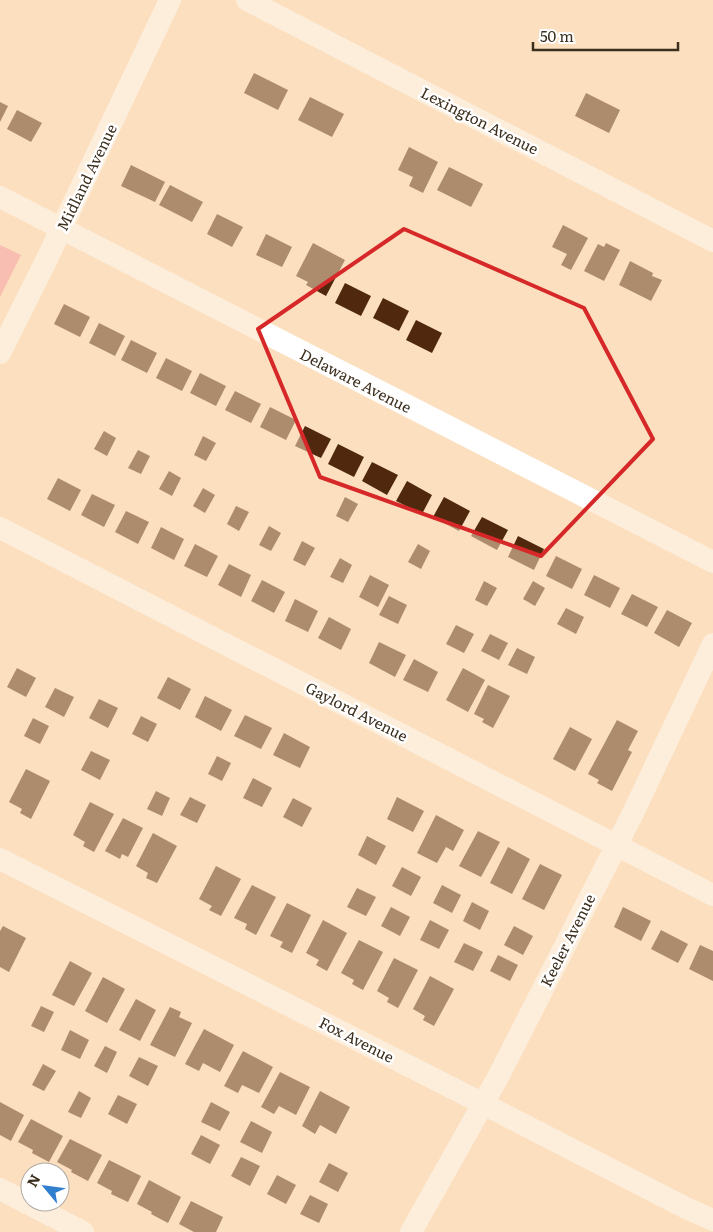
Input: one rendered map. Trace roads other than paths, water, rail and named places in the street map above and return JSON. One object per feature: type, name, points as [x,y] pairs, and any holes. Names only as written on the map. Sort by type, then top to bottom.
[{"type":"street","name":"Midland Avenue","points":[[0,353],[170,0]]},
{"type":"street","name":"Lexington Avenue","points":[[247,0],[713,241]]},
{"type":"street","name":"Delaware Avenue","points":[[0,197],[713,562]]},
{"type":"street","name":"Gaylord Avenue","points":[[0,528],[713,895]]},
{"type":"street","name":"Keeler Avenue","points":[[412,1232],[483,1104],[633,813],[713,644]]},
{"type":"street","name":"Fox Avenue","points":[[0,859],[713,1220]]},
{"type":"street","points":[[6,1197],[83,1232]]}]
